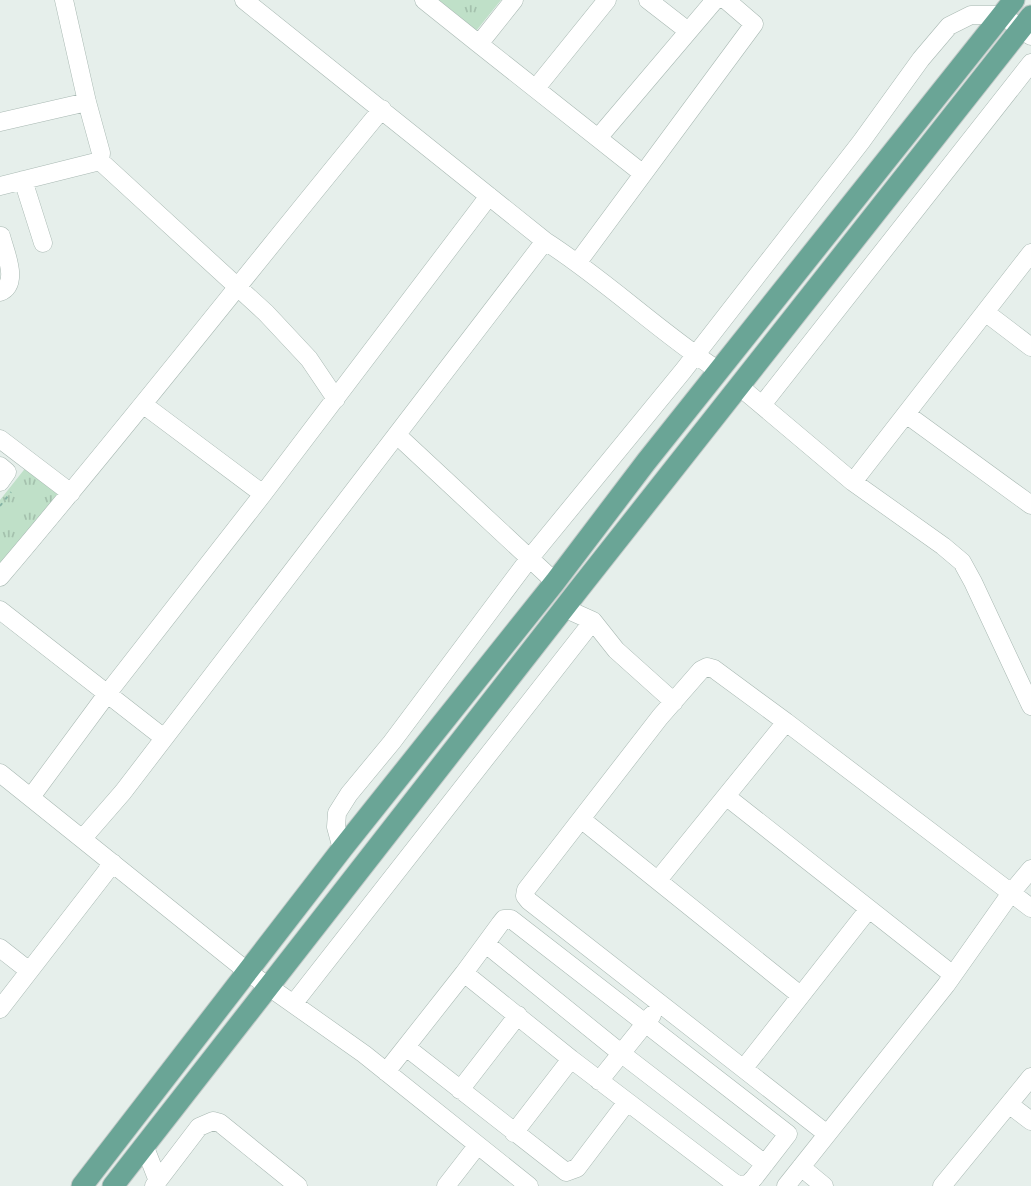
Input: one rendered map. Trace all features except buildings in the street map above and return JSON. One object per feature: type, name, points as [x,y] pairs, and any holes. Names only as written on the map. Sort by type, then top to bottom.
[{"type":"main road","points":[[82,1186],[342,849],[1008,7]]},
{"type":"main road","points":[[113,1186],[739,386],[1028,27]]},
{"type":"main road","points":[[835,224],[856,239]]},
{"type":"main road","points":[[719,371],[739,386]]},
{"type":"street","points":[[64,0],[101,153],[100,161]]},
{"type":"street","points":[[244,0],[545,241],[578,262],[719,371]]},
{"type":"street","points":[[424,0],[642,173]]},
{"type":"street","points":[[479,44],[514,0]]},
{"type":"street","points":[[536,88],[607,0]]},
{"type":"street","points":[[648,0],[688,31]]},
{"type":"street","points":[[598,138],[715,0]]},
{"type":"street","points":[[578,262],[754,24],[726,0]]},
{"type":"street","points":[[342,849],[336,827],[337,813],[529,559],[695,355],[921,59],[949,26],[971,15],[1008,7],[1028,27]]},
{"type":"street","points":[[762,405],[1031,62]]},
{"type":"street","points":[[0,122],[87,102]]},
{"type":"street","points":[[0,577],[144,405],[237,285],[382,109]]},
{"type":"street","points":[[0,186],[100,161]]},
{"type":"street","points":[[100,161],[266,313],[309,359],[336,399]]},
{"type":"street","points":[[917,163],[937,183]]},
{"type":"street","points":[[23,180],[43,243]]},
{"type":"street","points":[[30,797],[489,196]]},
{"type":"street","points":[[812,204],[835,224]]},
{"type":"street","points":[[0,292],[9,285],[11,277],[1,236]]},
{"type":"street","points":[[83,838],[123,792],[545,241]]},
{"type":"street","points":[[853,482],[1031,253]]},
{"type":"street","points":[[985,312],[1031,347]]},
{"type":"street","points":[[739,386],[853,482],[943,546],[961,562],[1031,706]]},
{"type":"street","points":[[144,405],[263,494]]},
{"type":"street","points":[[906,414],[1031,505]]},
{"type":"street","points":[[397,435],[555,582]]},
{"type":"street","points":[[0,439],[71,493]]},
{"type":"street","points":[[0,466],[7,472],[7,485]]},
{"type":"street","points":[[564,608],[593,621],[616,650],[674,702]]},
{"type":"street","points":[[0,610],[164,738]]},
{"type":"street","points":[[294,1003],[593,621]]},
{"type":"street","points":[[827,1134],[525,896],[526,890],[581,819],[701,670],[707,667],[714,669],[1031,908]]},
{"type":"street","points":[[657,880],[786,722]]},
{"type":"street","points":[[0,773],[248,972],[386,1072],[529,1186]]},
{"type":"street","points":[[727,797],[953,975]]},
{"type":"street","points":[[581,819],[800,995]]},
{"type":"street","points":[[0,1009],[113,863]]},
{"type":"street","points":[[786,1186],[953,975],[1031,869]]},
{"type":"street","points":[[744,1068],[868,910]]},
{"type":"street","points":[[386,1072],[504,919],[510,919],[788,1134],[748,1184],[737,1185],[571,1059],[464,973]]},
{"type":"street","points":[[486,944],[622,1054],[765,1164]]},
{"type":"street","points":[[0,948],[28,970]]},
{"type":"street","points":[[600,1081],[661,1004]]},
{"type":"street","points":[[460,1090],[518,1015]]},
{"type":"street","points":[[406,1047],[561,1169],[571,1171],[577,1168],[627,1102]]},
{"type":"street","points":[[514,1133],[571,1059]]},
{"type":"street","points":[[942,1186],[1031,1077]]},
{"type":"street","points":[[1010,1105],[1031,1121]]},
{"type":"street","points":[[156,1184],[199,1127],[213,1121],[220,1123],[294,1185]]},
{"type":"street","points":[[144,1145],[156,1184]]},
{"type":"street","points":[[446,1186],[477,1146]]},
{"type":"street","points":[[801,1167],[824,1186]]},
{"type":"path","points":[[0,506],[7,485]]},
{"type":"green space","points":[[438,0],[501,0],[476,31]]},
{"type":"green space","points":[[27,466],[59,493],[0,567],[0,500]]}]
